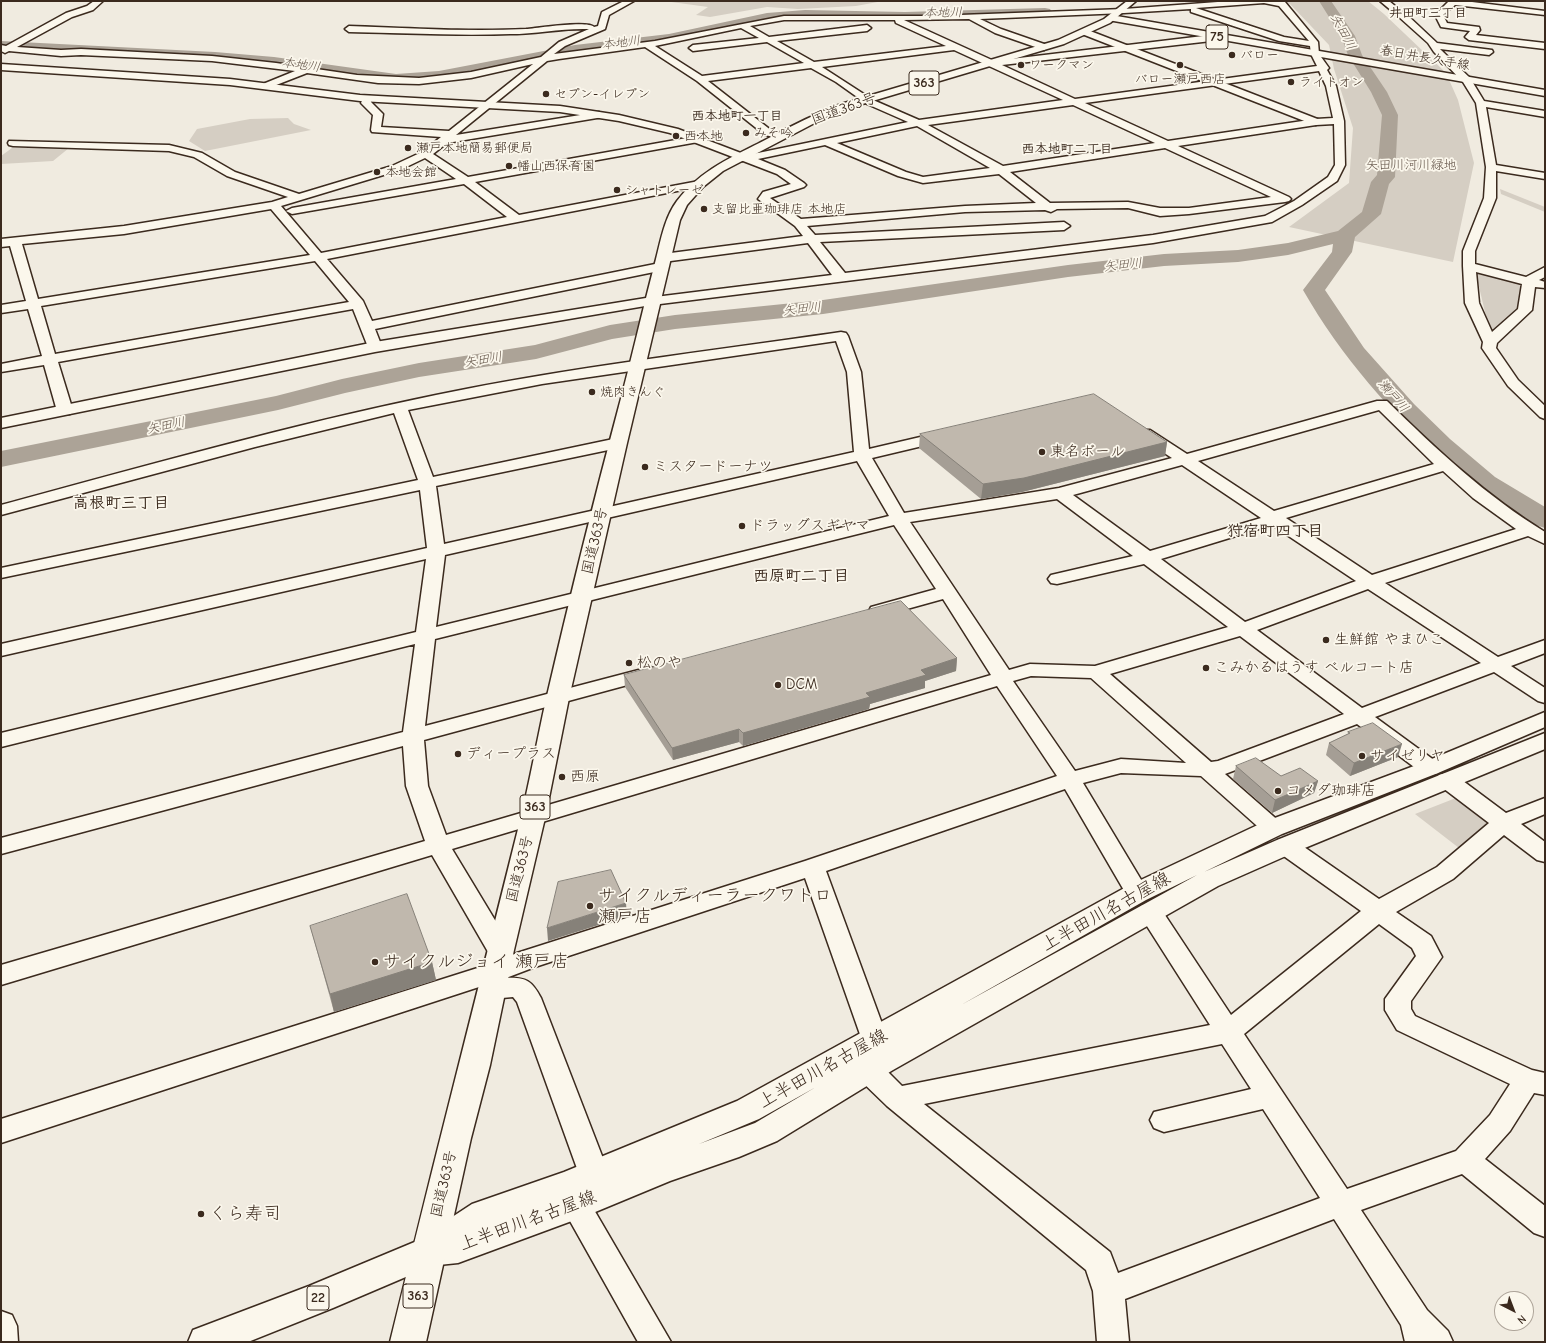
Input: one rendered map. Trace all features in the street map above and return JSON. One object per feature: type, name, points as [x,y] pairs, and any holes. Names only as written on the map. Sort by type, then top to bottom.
[{"type":"main road","name":"363","points":[[1111,18],[1132,1]]},
{"type":"main road","points":[[1384,1],[1402,15]]},
{"type":"main road","name":"春日井長久手線","points":[[1111,18],[1220,37],[1316,51],[1545,93]]},
{"type":"main road","name":"国道363号","points":[[408,1342],[533,818],[558,698],[618,442],[673,220],[681,204],[699,184],[719,168],[824,114],[1044,47],[1085,32],[1111,18]]},
{"type":"main road","points":[[1085,32],[1316,122]]},
{"type":"main road","points":[[1,67],[200,79],[364,98],[560,109],[599,115],[661,128],[698,139],[742,156]]},
{"type":"main road","points":[[1,423],[375,347],[652,303]]},
{"type":"main road","name":"上半田川名古屋線","points":[[1438,774],[1545,719]]},
{"type":"main road","name":"上半田川名古屋線","points":[[429,1250],[484,1214],[594,1174],[748,1110],[874,1040],[1144,902],[1209,880],[1279,837],[1438,774],[1545,740]]},
{"type":"main road","name":"上半田川名古屋線","points":[[429,1250],[458,1248],[576,1205],[661,1170],[728,1148],[766,1132],[1144,902]]},
{"type":"main road","name":"22","points":[[206,1342],[321,1297],[429,1250]]},
{"type":"street","points":[[3,50],[69,15],[90,8],[99,1]]},
{"type":"street","points":[[278,209],[301,198],[396,168],[426,154],[540,63],[555,49],[562,44],[602,27],[605,14],[630,1]]},
{"type":"street","points":[[1165,1],[1316,51]]},
{"type":"street","points":[[540,63],[579,52],[647,45],[768,20],[806,17],[894,18],[968,16],[1122,10],[1264,1],[1282,4],[1314,42],[1316,51],[1331,86],[1339,121],[1340,165],[1333,179],[1298,203],[1260,222],[1168,237],[1042,254],[840,276],[652,303]]},
{"type":"street","points":[[1463,49],[1452,37],[1439,15],[1453,2],[1495,10],[1543,16]]},
{"type":"street","points":[[1402,15],[1433,45],[1464,79],[1481,103],[1491,167],[1490,198],[1469,251],[1472,303],[1490,342],[1489,348],[1513,383],[1545,414]]},
{"type":"street","points":[[968,16],[998,31],[1044,47]]},
{"type":"street","points":[[894,18],[1078,102],[1169,146],[1285,199],[1298,203]]},
{"type":"street","points":[[686,49],[905,24]]},
{"type":"street","points":[[367,326],[662,263],[810,239],[1064,226],[1048,206],[1001,170],[918,123],[866,100],[839,80],[815,65],[743,25]]},
{"type":"street","points":[[1444,25],[1479,27],[1469,37],[1524,40],[1545,46]]},
{"type":"street","points":[[349,29],[509,32],[550,30],[574,26],[600,28]]},
{"type":"street","points":[[993,63],[1016,62],[1220,37]]},
{"type":"street","points":[[1,41],[50,47],[142,49],[227,54],[292,62],[402,79]]},
{"type":"street","points":[[647,45],[700,79],[769,132],[782,136]]},
{"type":"street","points":[[1433,45],[1497,53]]},
{"type":"street","points":[[700,79],[958,47]]},
{"type":"street","points":[[555,49],[460,70],[402,79],[369,89],[364,98],[366,103],[378,114],[376,130],[446,137],[599,115]]},
{"type":"street","points":[[3,50],[61,53],[104,53],[215,59],[308,70],[356,78],[402,79],[439,79],[540,63],[671,50]]},
{"type":"street","points":[[64,71],[104,53]]},
{"type":"street","points":[[742,156],[758,156],[918,123],[1324,68]]},
{"type":"street","points":[[266,86],[308,70]]},
{"type":"street","points":[[1481,103],[1545,114]]},
{"type":"street","points":[[826,142],[902,174],[923,180],[1169,146],[1316,122],[1339,121]]},
{"type":"street","points":[[1,243],[124,230],[467,181],[698,139]]},
{"type":"street","points":[[13,143],[169,148],[198,155],[218,168],[231,174],[301,198]]},
{"type":"street","points":[[426,154],[467,181],[517,219]]},
{"type":"street","points":[[742,156],[781,172],[800,185],[767,194],[764,199],[799,223],[840,276]]},
{"type":"street","points":[[1491,167],[1545,176]]},
{"type":"street","points":[[1,309],[318,257],[699,184]]},
{"type":"street","points":[[799,223],[965,209],[1048,206],[1128,205],[1160,212],[1189,211],[1285,199]]},
{"type":"street","points":[[278,209],[358,304],[375,347]]},
{"type":"street","points":[[15,242],[32,304],[65,411]]},
{"type":"street","points":[[1469,266],[1545,285]]},
{"type":"street","points":[[1529,281],[1545,271]]},
{"type":"street","points":[[1526,310],[1529,281]]},
{"type":"street","points":[[1490,342],[1526,310],[1538,302]]},
{"type":"street","points":[[1,368],[358,304]]},
{"type":"street","points":[[1,510],[257,442],[400,408],[499,387],[638,364],[841,336],[854,372],[862,455],[899,519],[1001,673],[1001,678],[1070,779],[1144,902],[1271,1096],[1419,1331],[1437,1342]]},
{"type":"street","points":[[1,740],[899,519],[1060,493],[1358,412],[1382,404],[1444,466],[1492,504],[1529,530],[1545,539]]},
{"type":"street","points":[[400,408],[427,483],[436,552],[424,636],[413,735],[417,786],[438,845],[496,971],[519,987],[528,998],[547,1045],[594,1174]]},
{"type":"street","points":[[1134,426],[1545,697]]},
{"type":"street","points":[[1,650],[960,432]]},
{"type":"street","points":[[1,573],[618,442]]},
{"type":"street","points":[[1057,579],[1147,558],[1274,519],[1279,515],[1444,466]]},
{"type":"street","points":[[1060,493],[1545,854]]},
{"type":"street","points":[[1,975],[1001,678],[1030,670],[1096,672],[1243,629],[1370,582],[1529,530]]},
{"type":"street","points":[[864,614],[948,592]]},
{"type":"street","points":[[1,1131],[813,867],[1070,779],[1121,766],[1207,770],[1221,768],[1360,717],[1545,646]]},
{"type":"street","points":[[1,846],[413,735],[558,698],[665,668]]},
{"type":"street","points":[[1096,672],[1207,770],[1279,837],[1422,942],[1429,957],[1398,999],[1398,1010],[1406,1023],[1536,1082],[1500,1124],[1466,1160],[1340,1204],[1109,1291]]},
{"type":"street","points":[[897,1098],[1229,1032],[1378,911],[1445,873],[1503,823],[1545,805]]},
{"type":"street","points":[[813,867],[874,1040]]},
{"type":"street","points":[[868,1070],[897,1098],[1099,1262],[1109,1291],[1113,1342]]},
{"type":"street","points":[[1164,1120],[1271,1096]]},
{"type":"street","points":[[1466,1160],[1545,1224]]},
{"type":"street","points":[[576,1205],[655,1342]]},
{"type":"street","points":[[1,1326],[2,1342]]},
{"type":"green space","points":[[664,1],[883,1],[856,6],[798,9],[767,7],[710,17],[696,15],[708,7]]},
{"type":"green space","name":"矢田川河川緑地","points":[[1281,1],[1368,1],[1384,14],[1446,73],[1458,100],[1474,163],[1453,262],[1289,227],[1349,183],[1353,128],[1334,69],[1329,45],[1290,4]]},
{"type":"green space","points":[[288,118],[294,124],[311,130],[205,151],[189,141],[197,129],[250,119]]},
{"type":"green space","points":[[12,148],[69,148],[53,161],[1,164],[1,156]]},
{"type":"green space","points":[[1500,189],[1545,207],[1545,212],[1501,194]]},
{"type":"green space","points":[[1475,270],[1522,282],[1520,308],[1495,334],[1490,333]]},
{"type":"green space","points":[[1461,796],[1483,815],[1489,831],[1459,848],[1415,814]]},
{"type":"building","name":"東名ボール","points":[[1094,394],[1167,442],[1024,478],[983,484],[920,434]]},
{"type":"building","name":"DCM","points":[[901,601],[957,658],[921,670],[926,675],[866,693],[870,697],[743,733],[739,729],[672,748],[624,675]]},
{"type":"building","points":[[1373,723],[1402,744],[1354,763],[1329,743],[1350,733],[1348,732]]},
{"type":"building","points":[[1256,758],[1281,776],[1300,768],[1318,781],[1275,800],[1236,766]]},
{"type":"building","name":"サイクルディーラークワトロ 瀬戸店","points":[[611,870],[626,903],[547,928],[558,882]]},
{"type":"building","name":"サイクルジョイ 瀬戸店","points":[[407,894],[432,962],[330,994],[310,926]]},
{"type":"waterway","name":"矢田川","points":[[1325,1],[1348,36],[1355,55],[1379,92],[1390,115],[1386,177],[1380,182],[1371,214],[1345,235]]},
{"type":"waterway","name":"本地川","points":[[1,45],[215,56],[274,61],[353,74],[396,79],[439,76],[575,49],[629,44],[669,38],[767,17],[805,14],[905,16],[1045,12]]},
{"type":"waterway","name":"矢田川","points":[[1,459],[278,403],[342,386],[419,370],[536,352],[610,332],[675,322],[823,307],[1068,271],[1164,260],[1238,256],[1288,249],[1345,235]]},
{"type":"waterway","name":"瀬戸川","points":[[1345,235],[1342,252],[1314,290],[1341,333],[1371,373],[1405,410],[1441,445],[1492,488],[1545,519]]},
{"type":"place","name":"バロー","points":[[1232,55]]},
{"type":"place","name":"ワークマン","points":[[1021,65]]},
{"type":"place","name":"バロー瀬戸西店","points":[[1180,65]]},
{"type":"place","name":"ライトオン","points":[[1291,82]]},
{"type":"place","name":"セブン-イレブン","points":[[546,94]]},
{"type":"place","name":"みそ吟","points":[[746,133]]},
{"type":"place","name":"西本地","points":[[676,136]]},
{"type":"place","name":"瀬戸本地簡易郵便局","points":[[408,148]]},
{"type":"place","name":"幡山西保育園","points":[[509,166]]},
{"type":"place","name":"本地会館","points":[[377,172]]},
{"type":"place","name":"シャトレーゼ","points":[[617,190]]},
{"type":"place","name":"支留比亜珈琲店 本地店","points":[[704,209]]},
{"type":"place","name":"焼肉きんぐ","points":[[592,392]]},
{"type":"place","name":"東名ボール","points":[[1042,452]]},
{"type":"place","name":"ミスタードーナツ","points":[[645,467]]},
{"type":"place","name":"ドラッグスギヤマ","points":[[742,526]]},
{"type":"place","name":"生鮮館 やまひこ","points":[[1326,640]]},
{"type":"place","name":"松のや","points":[[629,663]]},
{"type":"place","name":"こみかるはうす ベルコート店","points":[[1206,668]]},
{"type":"place","name":"DCM","points":[[778,685]]},
{"type":"place","name":"ディープラス","points":[[458,754]]},
{"type":"place","name":"サイゼリヤ","points":[[1362,756]]},
{"type":"place","name":"西原","points":[[562,777]]},
{"type":"place","name":"コメダ珈琲店","points":[[1278,791]]},
{"type":"place","name":"サイクルディーラークワトロ 瀬戸店","points":[[590,906]]},
{"type":"place","name":"サイクルジョイ 瀬戸店","points":[[375,962]]},
{"type":"place","name":"くら寿司","points":[[201,1214]]},
{"type":"district","name":"井田町三丁目","points":[[1428,13]]},
{"type":"district","name":"西本地町一丁目","points":[[737,116]]},
{"type":"district","name":"西本地町二丁目","points":[[1067,149]]},
{"type":"district","name":"高根町三丁目","points":[[121,503]]},
{"type":"district","name":"狩宿町四丁目","points":[[1275,531]]},
{"type":"district","name":"西原町二丁目","points":[[801,576]]}]
